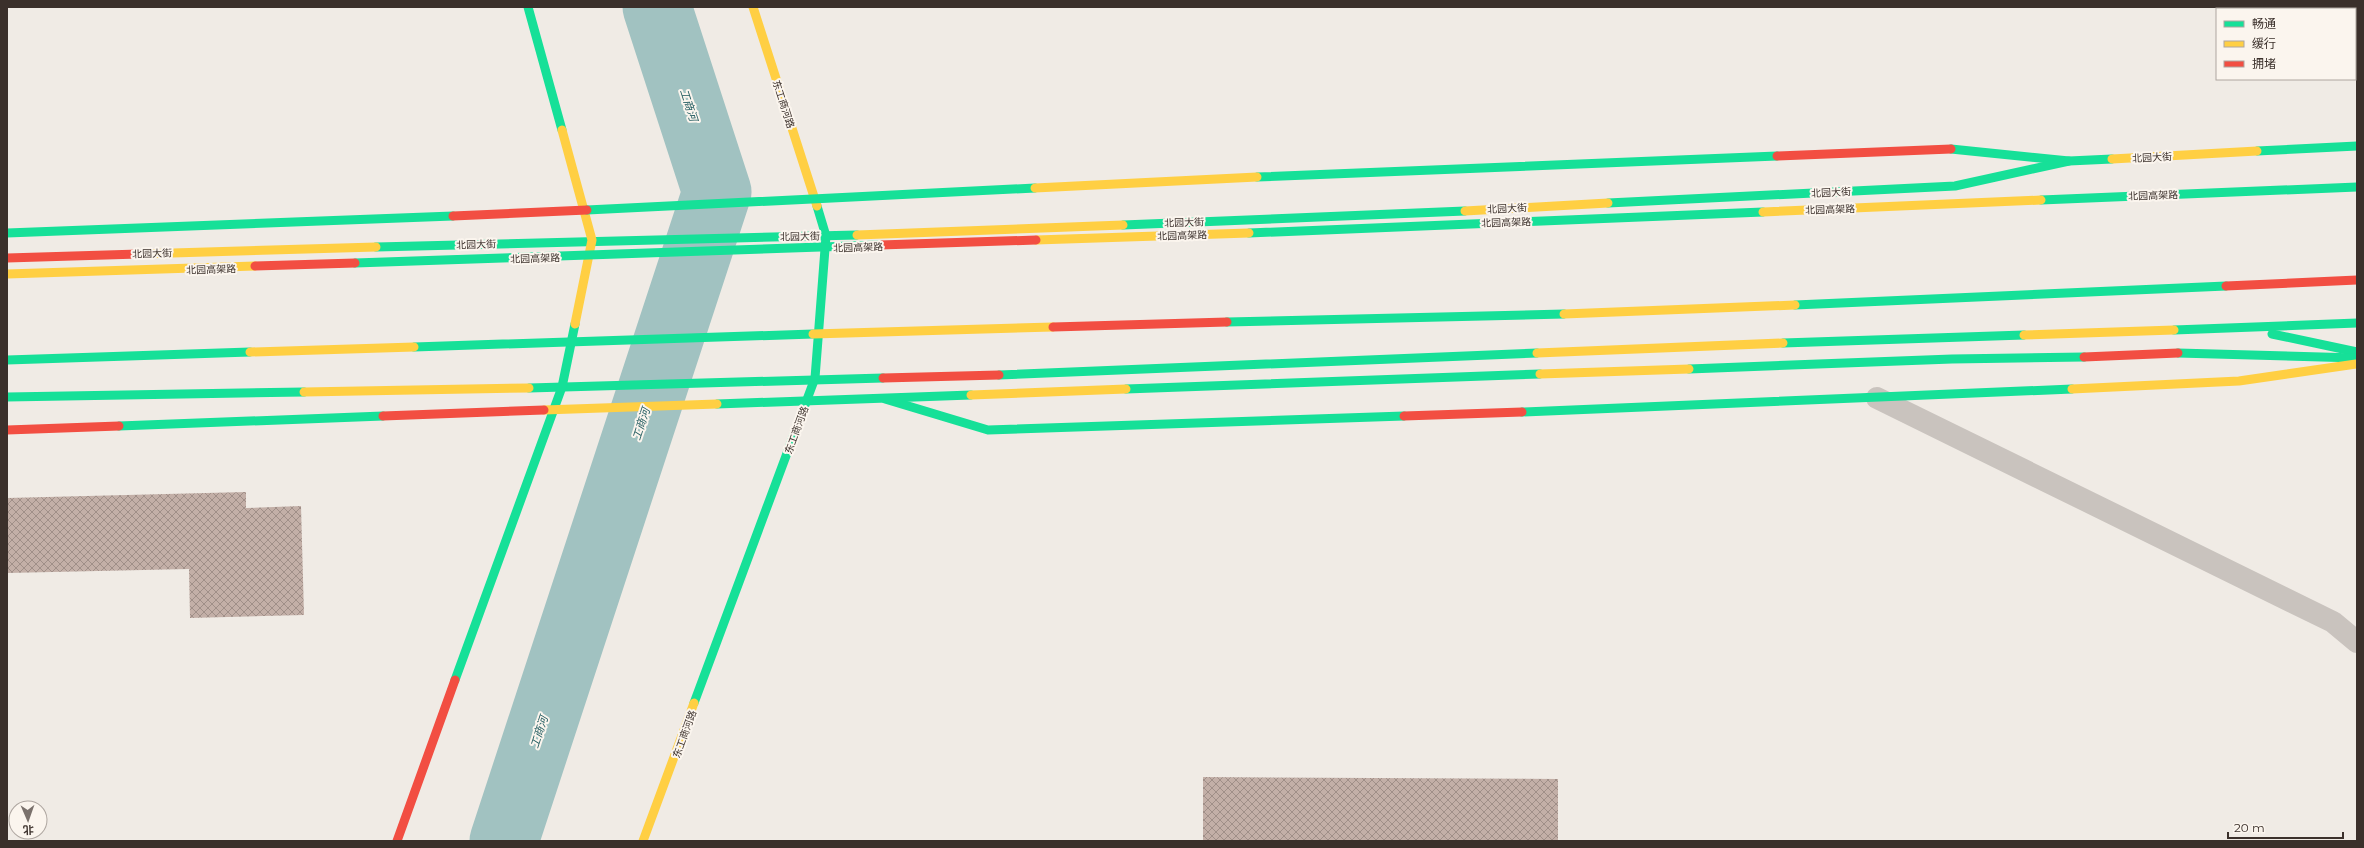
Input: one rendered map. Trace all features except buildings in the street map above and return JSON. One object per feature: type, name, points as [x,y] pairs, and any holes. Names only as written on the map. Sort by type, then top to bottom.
[{"type":"main road","points":[[397,841],[562,386],[592,240],[528,7]]},
{"type":"main road","name":"东工商河路","points":[[644,841],[815,378],[826,236],[753,7]]},
{"type":"main road","name":"北园大街","points":[[7,258],[592,240],[826,236],[1398,214],[1955,186],[2069,161],[2357,146]]},
{"type":"main road","points":[[7,233],[395,219],[1409,170],[1951,149],[2069,161]]},
{"type":"main road","name":"北园高架路","points":[[7,274],[1276,232],[2357,187]]},
{"type":"main road","points":[[7,360],[952,329],[1607,313],[2357,280]]},
{"type":"main road","points":[[7,397],[562,386],[815,378],[994,375],[1738,345],[2357,323]]},
{"type":"main road","points":[[2242,328],[2357,352]]},
{"type":"main road","points":[[7,430],[1944,359],[2105,357],[2178,353],[2357,358]]},
{"type":"main road","points":[[815,378],[988,430],[1583,410],[2239,381],[2357,364]]},
{"type":"street","points":[[1877,398],[2333,622],[2357,642]]},
{"type":"waterway","name":"工商河","points":[[504,841],[717,192],[657,7]]},
{"type":"traffic: fast","points":[[528,7],[562,130]]},
{"type":"traffic: fast","points":[[2257,151],[2357,146]]},
{"type":"traffic: fast","points":[[1951,149],[2069,161]]},
{"type":"traffic: fast","points":[[1257,177],[1777,156]]},
{"type":"traffic: fast","points":[[1608,203],[1955,186],[2069,161],[2112,159]]},
{"type":"traffic: fast","points":[[2041,200],[2357,187]]},
{"type":"traffic: fast","points":[[587,210],[1035,188]]},
{"type":"traffic: fast","points":[[694,703],[815,378],[826,236],[817,206]]},
{"type":"traffic: fast","points":[[1123,225],[1465,211]]},
{"type":"traffic: fast","points":[[1249,233],[1763,212]]},
{"type":"traffic: fast","points":[[7,233],[453,216]]},
{"type":"traffic: fast","points":[[376,247],[857,235]]},
{"type":"traffic: fast","points":[[355,263],[880,245]]},
{"type":"traffic: fast","points":[[1795,305],[2226,286]]},
{"type":"traffic: fast","points":[[1227,322],[1564,314]]},
{"type":"traffic: fast","points":[[2174,330],[2357,323]]},
{"type":"traffic: fast","points":[[455,680],[562,387],[575,324]]},
{"type":"traffic: fast","points":[[414,347],[813,334]]},
{"type":"traffic: fast","points":[[2272,334],[2357,352]]},
{"type":"traffic: fast","points":[[1783,343],[2024,335]]},
{"type":"traffic: fast","points":[[7,360],[250,352]]},
{"type":"traffic: fast","points":[[999,375],[1537,353]]},
{"type":"traffic: fast","points":[[2178,353],[2357,358]]},
{"type":"traffic: fast","points":[[1689,369],[1952,359],[2084,357]]},
{"type":"traffic: fast","points":[[1126,389],[1540,374]]},
{"type":"traffic: fast","points":[[529,388],[883,378]]},
{"type":"traffic: fast","points":[[1522,412],[2072,389]]},
{"type":"traffic: fast","points":[[7,397],[304,392]]},
{"type":"traffic: fast","points":[[717,404],[971,395]]},
{"type":"traffic: fast","points":[[885,399],[988,430],[1404,416]]},
{"type":"traffic: fast","points":[[119,426],[383,416]]},
{"type":"traffic: slow","points":[[753,7],[817,206]]},
{"type":"traffic: slow","points":[[562,130],[592,240],[575,324]]},
{"type":"traffic: slow","points":[[2112,159],[2257,151]]},
{"type":"traffic: slow","points":[[1035,188],[1257,177]]},
{"type":"traffic: slow","points":[[1763,212],[2041,200]]},
{"type":"traffic: slow","points":[[1465,211],[1608,203]]},
{"type":"traffic: slow","points":[[857,235],[1123,225]]},
{"type":"traffic: slow","points":[[1036,240],[1249,233]]},
{"type":"traffic: slow","points":[[139,254],[376,247]]},
{"type":"traffic: slow","points":[[7,274],[255,266]]},
{"type":"traffic: slow","points":[[1564,314],[1795,305]]},
{"type":"traffic: slow","points":[[813,334],[1053,327]]},
{"type":"traffic: slow","points":[[2024,335],[2174,330]]},
{"type":"traffic: slow","points":[[1537,353],[1783,343]]},
{"type":"traffic: slow","points":[[250,352],[414,347]]},
{"type":"traffic: slow","points":[[2072,389],[2239,381],[2356,364]]},
{"type":"traffic: slow","points":[[1540,374],[1689,369]]},
{"type":"traffic: slow","points":[[304,392],[529,388]]},
{"type":"traffic: slow","points":[[971,395],[1126,389]]},
{"type":"traffic: slow","points":[[544,410],[717,404]]},
{"type":"traffic: slow","points":[[643,841],[694,703]]},
{"type":"traffic: jam","points":[[1777,156],[1951,149]]},
{"type":"traffic: jam","points":[[453,216],[587,210]]},
{"type":"traffic: jam","points":[[880,245],[1036,240]]},
{"type":"traffic: jam","points":[[7,258],[139,254]]},
{"type":"traffic: jam","points":[[255,266],[355,263]]},
{"type":"traffic: jam","points":[[2226,286],[2357,280]]},
{"type":"traffic: jam","points":[[1053,327],[1227,322]]},
{"type":"traffic: jam","points":[[2084,357],[2178,353]]},
{"type":"traffic: jam","points":[[883,378],[999,375]]},
{"type":"traffic: jam","points":[[383,416],[544,410]]},
{"type":"traffic: jam","points":[[1404,416],[1522,412]]},
{"type":"traffic: jam","points":[[7,430],[119,426]]},
{"type":"traffic: jam","points":[[397,841],[455,680]]}]
